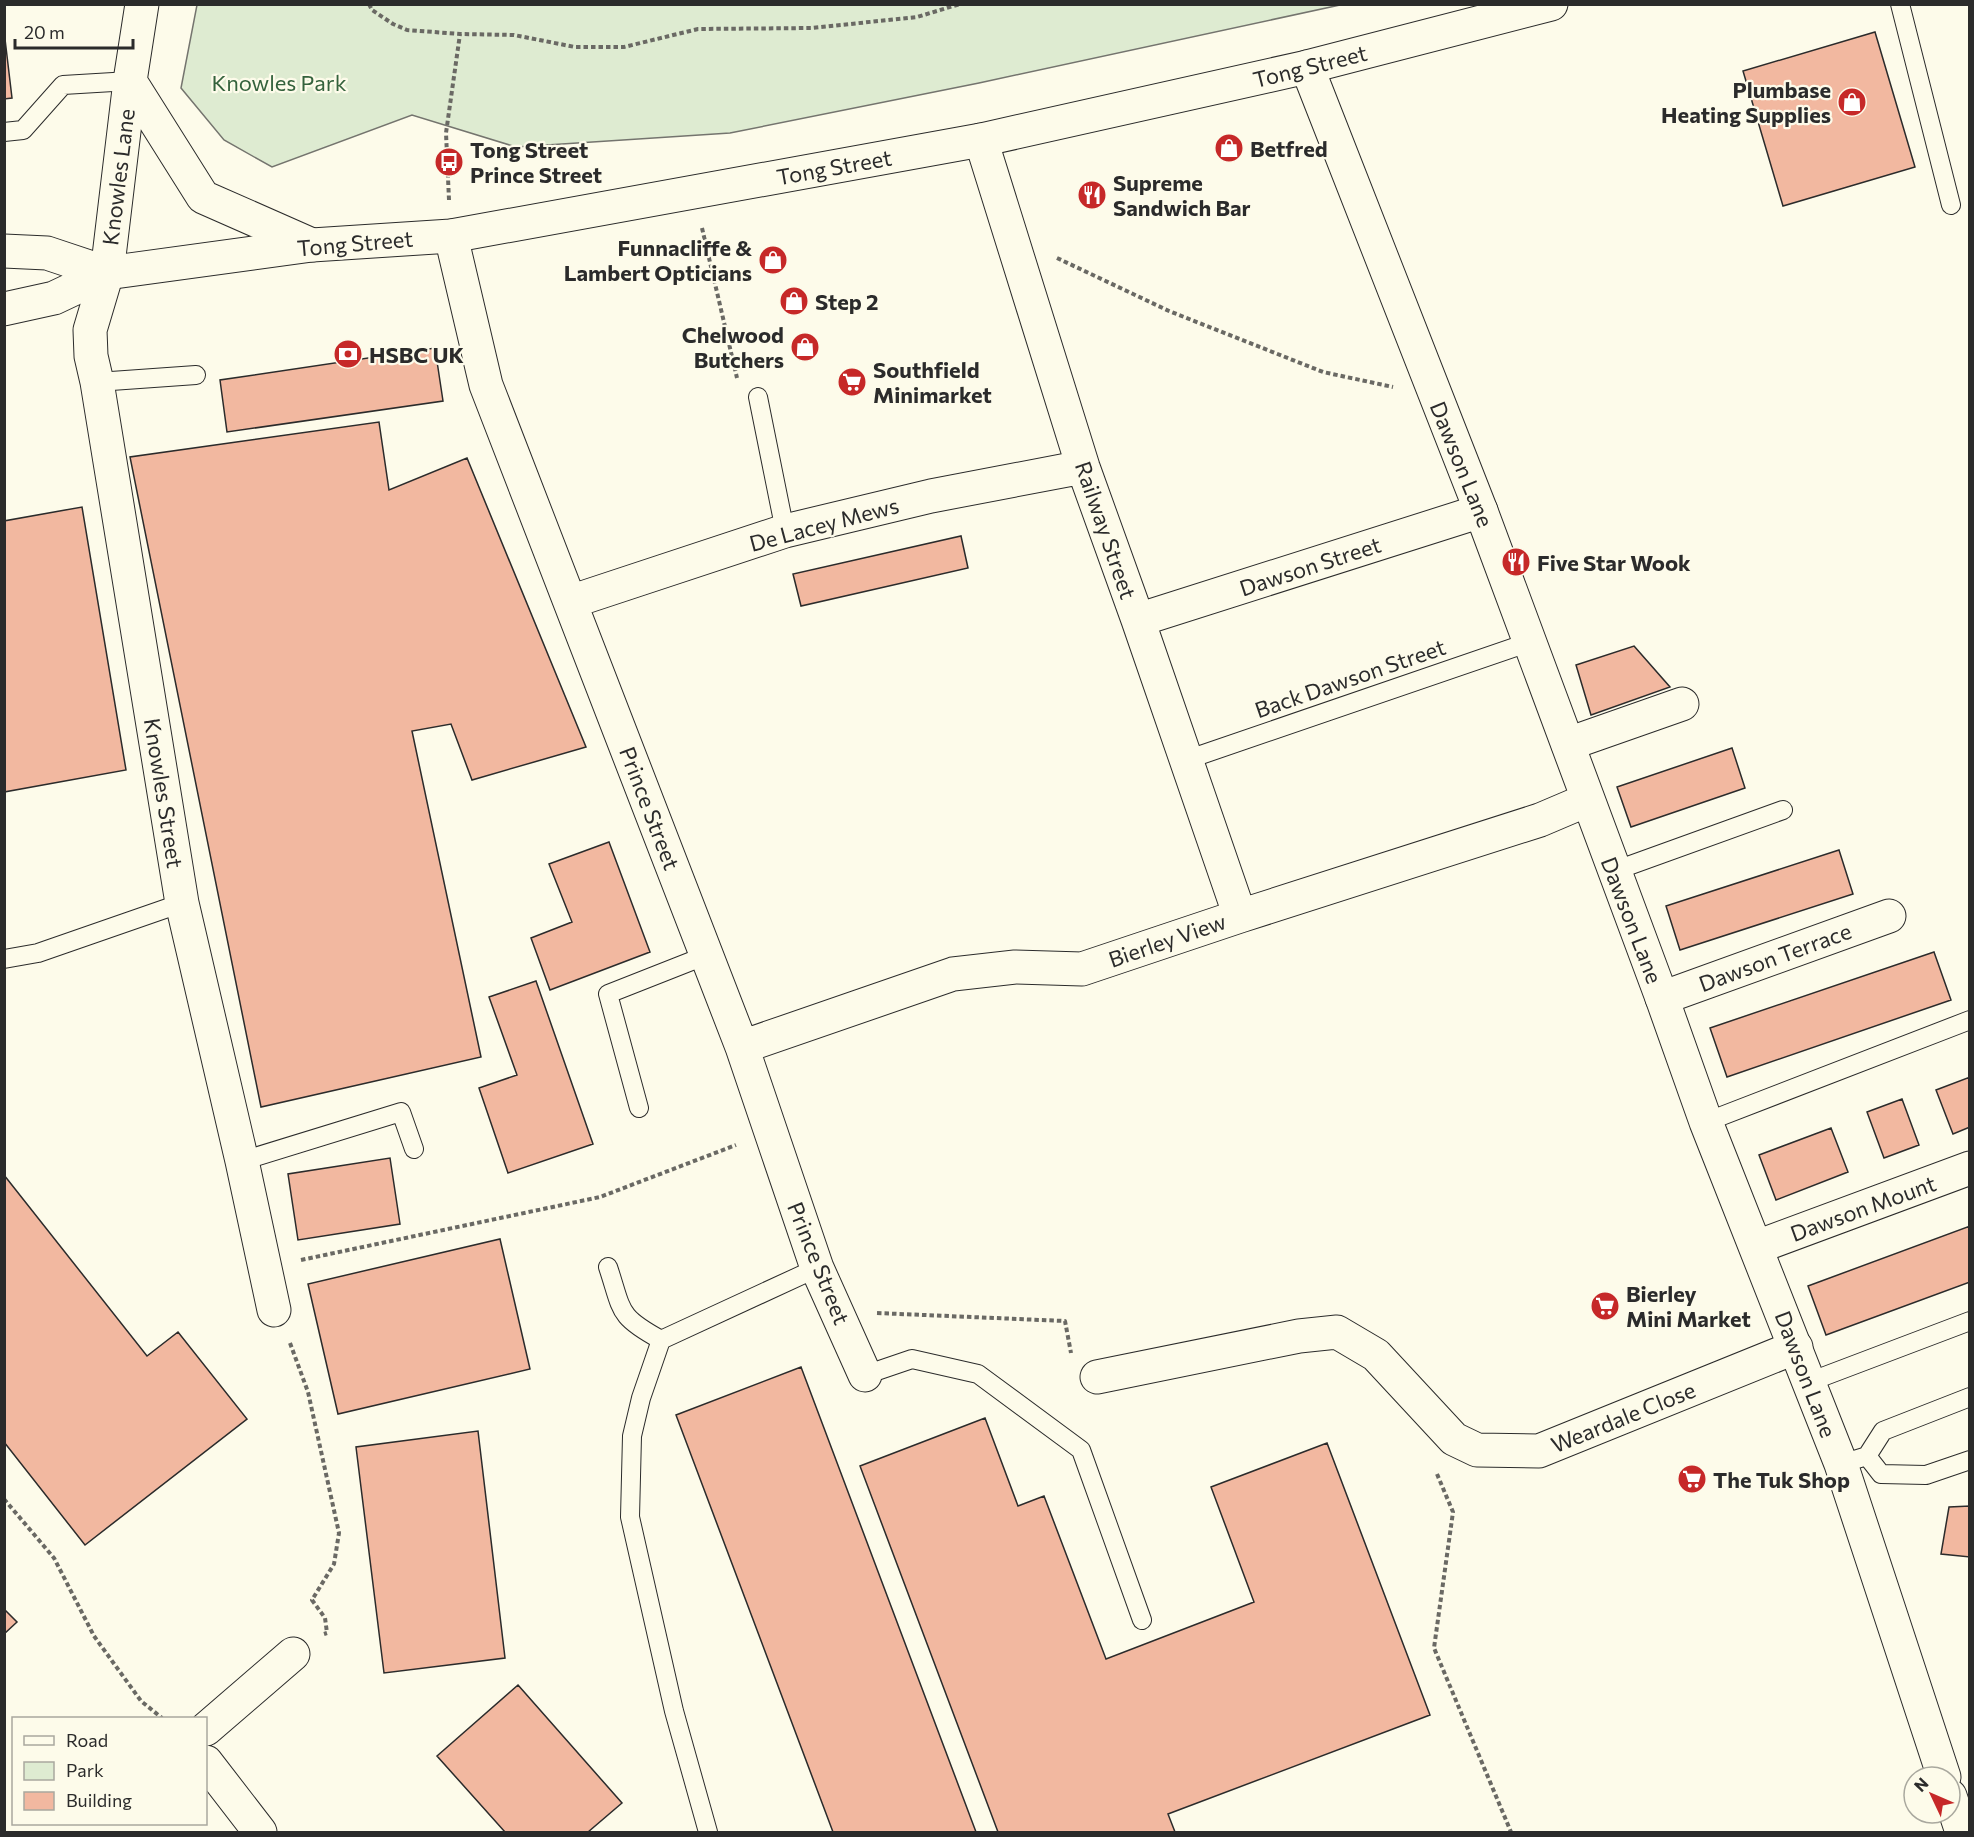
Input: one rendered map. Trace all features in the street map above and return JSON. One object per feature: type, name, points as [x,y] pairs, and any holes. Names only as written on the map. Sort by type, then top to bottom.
[{"type":"main road","name":"Knowles Lane","points":[[107,273],[130,81],[142,4]]},
{"type":"main road","name":"Tong Street","points":[[4,309],[54,298],[107,273],[312,245],[451,236],[981,140],[1307,67],[1551,4]]},
{"type":"main road","name":"Dawson Lane","points":[[1307,67],[1481,511],[1706,1122],[1809,1382],[1854,1460],[1941,1765]]},
{"type":"main road","name":"Knowles Lane","points":[[130,81],[203,197],[312,245]]},
{"type":"main road","name":"Railway Street","points":[[981,140],[1083,467],[1240,916]]},
{"type":"main road","name":"Prince Street","points":[[451,236],[486,385],[742,1047],[817,1268],[865,1375]]},
{"type":"main road","name":"Tong Street","points":[[4,251],[46,253],[107,273]]},
{"type":"main road","name":"Knowles Street","points":[[107,273],[90,330],[91,356],[98,382],[182,903],[274,1310]]},
{"type":"main road","name":"De Lacey Mews","points":[[570,602],[784,531],[931,496],[1083,467]]},
{"type":"main road","name":"Dawson Street","points":[[1138,620],[1481,511]]},
{"type":"main road","points":[[1568,744],[1682,704]]},
{"type":"main road","name":"Bierley View","points":[[742,1047],[953,974],[1015,967],[1082,969],[1540,820],[1587,800]]},
{"type":"main road","name":"Dawson Terrace","points":[[1662,998],[1889,916]]},
{"type":"main road","name":"Dawson Mount","points":[[1757,1247],[1970,1168]]},
{"type":"main road","name":"Weardale Close","points":[[1097,1377],[1299,1336],[1337,1332],[1376,1355],[1454,1439],[1478,1450],[1539,1451],[1796,1347]]},
{"type":"main road","points":[[207,1728],[293,1653]]},
{"type":"main road","points":[[207,1763],[260,1833]]},
{"type":"lane","points":[[1900,4],[1951,205]]},
{"type":"lane","points":[[4,132],[23,130],[63,85],[130,81]]},
{"type":"lane","points":[[98,382],[195,375]]},
{"type":"lane","points":[[758,397],[784,531]]},
{"type":"lane","name":"Back Dawson Street","points":[[1186,760],[1530,642]]},
{"type":"lane","points":[[1614,871],[1783,810]]},
{"type":"lane","points":[[4,959],[38,953],[182,903]]},
{"type":"lane","points":[[639,1108],[608,994],[707,956]]},
{"type":"lane","points":[[1706,1122],[1970,1020]]},
{"type":"lane","points":[[242,1161],[401,1112],[414,1149]]},
{"type":"lane","points":[[608,1267],[624,1315],[637,1327],[661,1340]]},
{"type":"lane","points":[[708,1833],[674,1711],[630,1517],[632,1436],[641,1398],[661,1340],[817,1268]]},
{"type":"lane","points":[[1809,1382],[1970,1321]]},
{"type":"lane","points":[[865,1375],[912,1359],[978,1374],[1081,1450],[1142,1620]]},
{"type":"lane","points":[[1970,1397],[1883,1431],[1854,1460],[1881,1474],[1926,1475],[1970,1460]]},
{"type":"path","points":[[369,4],[372,10],[407,30],[514,35],[575,47],[624,47],[698,28],[812,28],[917,17],[960,4]]},
{"type":"path","points":[[451,236],[446,133],[460,34]]},
{"type":"path","points":[[693,192],[740,389],[758,397]]},
{"type":"path","points":[[1012,238],[1169,311],[1323,372],[1435,396]]},
{"type":"path","points":[[265,1268],[600,1197],[770,1132]]},
{"type":"path","points":[[274,1310],[287,1334],[308,1392],[339,1533],[334,1564],[312,1600],[325,1618],[327,1633],[293,1653]]},
{"type":"path","points":[[837,1311],[1065,1321],[1074,1371],[1097,1377]]},
{"type":"path","points":[[1431,1416],[1426,1446],[1453,1512],[1434,1648],[1511,1833]]},
{"type":"path","points":[[4,1499],[54,1558],[101,1645],[141,1701],[160,1717]]},
{"type":"green space","name":"Knowles Park","points":[[197,4],[1340,5],[979,83],[730,133],[516,147],[412,115],[272,167],[224,140],[181,88]]},
{"type":"building","points":[[1875,32],[1915,167],[1783,206],[1743,71]]},
{"type":"building","points":[[4,39],[12,98],[4,99]]},
{"type":"building","points":[[435,348],[443,401],[227,432],[220,380]]},
{"type":"building","points":[[379,422],[389,490],[467,458],[586,747],[472,780],[451,724],[412,731],[481,1057],[261,1107],[130,457]]},
{"type":"building","points":[[82,507],[126,770],[4,792],[4,521]]},
{"type":"building","points":[[961,536],[968,568],[801,606],[793,574]]},
{"type":"building","points":[[1634,646],[1670,687],[1591,715],[1576,665]]},
{"type":"building","points":[[1732,748],[1745,788],[1631,827],[1617,787]]},
{"type":"building","points":[[609,842],[650,952],[550,990],[531,938],[572,922],[549,864]]},
{"type":"building","points":[[1839,850],[1853,894],[1680,950],[1666,906]]},
{"type":"building","points":[[1934,952],[1951,1000],[1727,1077],[1710,1028]]},
{"type":"building","points":[[536,981],[593,1144],[508,1173],[479,1088],[517,1075],[489,997]]},
{"type":"building","points":[[1970,1077],[1970,1127],[1953,1134],[1936,1090]]},
{"type":"building","points":[[1902,1099],[1919,1145],[1884,1158],[1867,1112]]},
{"type":"building","points":[[1831,1128],[1848,1172],[1776,1200],[1759,1155]]},
{"type":"building","points":[[390,1158],[400,1224],[298,1240],[288,1174]]},
{"type":"building","points":[[4,1175],[147,1356],[178,1332],[247,1419],[85,1545],[4,1442]]},
{"type":"building","points":[[1970,1226],[1970,1282],[1826,1335],[1808,1286]]},
{"type":"building","points":[[500,1239],[530,1369],[338,1414],[308,1284]]},
{"type":"building","points":[[801,1367],[976,1832],[833,1832],[676,1415]]},
{"type":"building","points":[[985,1418],[1018,1506],[1044,1496],[1106,1659],[1254,1602],[1211,1487],[1327,1443],[1430,1715],[1168,1814],[1175,1832],[998,1832],[860,1466]]},
{"type":"building","points":[[478,1431],[505,1658],[384,1673],[356,1447]]},
{"type":"building","points":[[1970,1506],[1970,1557],[1941,1554],[1949,1507]]},
{"type":"building","points":[[4,1609],[17,1622],[4,1634]]},
{"type":"building","points":[[518,1685],[622,1803],[588,1832],[505,1832],[437,1756]]},
{"type":"place","name":"Plumbase Heating Supplies","points":[[1852,102]]},
{"type":"place","name":"Betfred","points":[[1229,148]]},
{"type":"place","name":"Tong Street Prince Street","points":[[449,162]]},
{"type":"place","name":"Supreme Sandwich Bar","points":[[1092,195]]},
{"type":"place","name":"Funnacliffe & Lambert Opticians","points":[[773,260]]},
{"type":"place","name":"Step 2","points":[[794,301]]},
{"type":"place","name":"Chelwood Butchers","points":[[805,347]]},
{"type":"place","name":"HSBC UK","points":[[348,354]]},
{"type":"place","name":"Southfield Minimarket","points":[[852,382]]},
{"type":"place","name":"Five Star Wook","points":[[1516,562]]},
{"type":"place","name":"Bierley Mini Market","points":[[1605,1306]]},
{"type":"place","name":"The Tuk Shop","points":[[1692,1479]]}]
